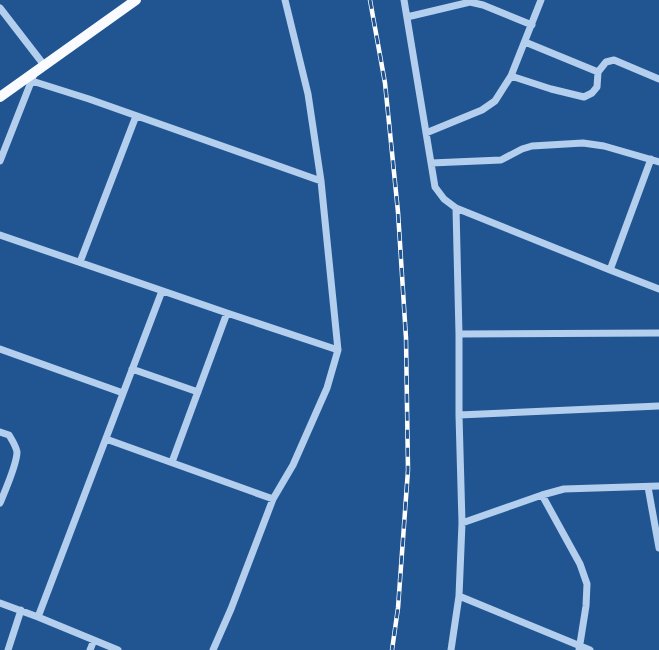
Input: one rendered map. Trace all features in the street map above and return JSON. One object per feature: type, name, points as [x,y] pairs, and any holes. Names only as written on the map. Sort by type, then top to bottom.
[{"type":"main road","points":[[0,97],[33,76],[44,65],[136,0]]},
{"type":"street","points":[[213,650],[231,609],[273,499],[292,465],[327,388],[338,350],[321,181],[308,94],[285,0]]},
{"type":"street","points":[[404,0],[435,187],[444,199],[456,208],[659,289]]},
{"type":"street","points":[[426,133],[482,110],[495,101],[511,76],[541,0]]},
{"type":"street","points":[[407,17],[470,2],[483,5],[532,25]]},
{"type":"street","points":[[0,8],[44,65]]},
{"type":"street","points":[[524,42],[598,72]]},
{"type":"street","points":[[511,76],[584,98],[592,94],[597,87],[598,72],[606,62],[614,60],[659,79]]},
{"type":"street","points":[[0,161],[33,76],[88,99],[321,181]]},
{"type":"street","points":[[80,262],[136,116]]},
{"type":"street","points":[[431,162],[501,160],[522,149],[532,146],[583,142],[604,146],[659,162]]},
{"type":"street","points":[[610,270],[651,159]]},
{"type":"street","points":[[451,650],[459,596],[462,523],[456,208]]},
{"type":"street","points":[[0,235],[338,350]]},
{"type":"street","points":[[38,616],[162,291]]},
{"type":"street","points":[[172,462],[227,313]]},
{"type":"street","points":[[459,334],[659,333]]},
{"type":"street","points":[[0,349],[123,393]]},
{"type":"street","points":[[132,369],[198,392]]},
{"type":"street","points":[[459,415],[659,406]]},
{"type":"street","points":[[0,432],[9,435],[17,452],[15,465],[0,503]]},
{"type":"street","points":[[106,439],[273,499]]},
{"type":"street","points":[[462,523],[542,495],[564,489],[659,486]]},
{"type":"street","points":[[648,487],[659,548]]},
{"type":"street","points":[[542,495],[580,564],[587,584],[586,606],[579,648]]},
{"type":"street","points":[[459,596],[579,648],[590,650]]},
{"type":"street","points":[[0,603],[38,616],[118,650]]},
{"type":"street","points":[[8,650],[21,610]]},
{"type":"street","points":[[90,650],[94,640]]},
{"type":"railway","points":[[370,0],[385,83],[398,212],[406,338],[408,470],[398,608],[392,650]]}]
